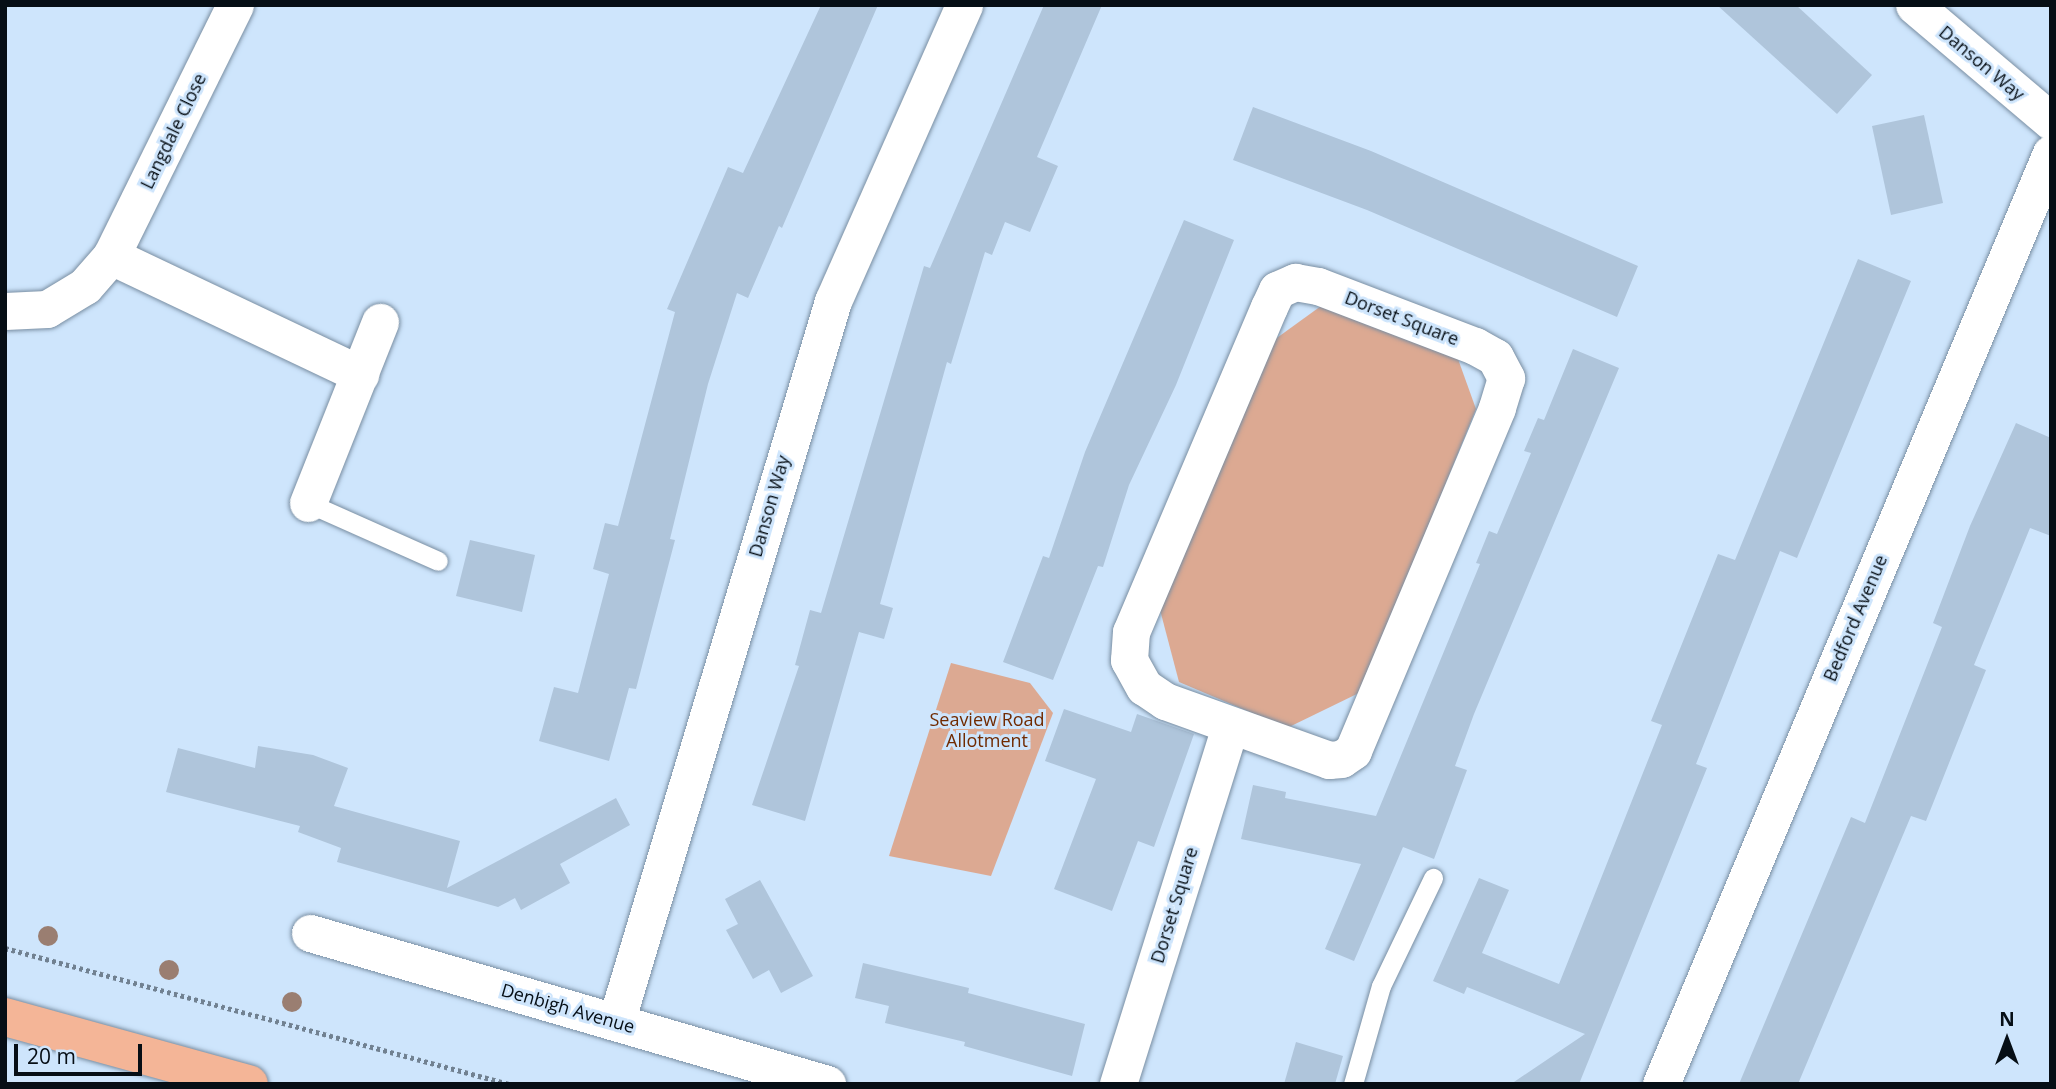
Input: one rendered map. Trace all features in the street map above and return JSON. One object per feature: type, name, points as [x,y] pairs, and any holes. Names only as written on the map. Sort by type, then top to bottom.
[{"type":"main road","points":[[5,1017],[249,1084]]},
{"type":"street","name":"Langdale Close","points":[[5,311],[47,309],[85,285],[111,256],[235,5]]},
{"type":"street","name":"Danson Way","points":[[616,1022],[833,301],[964,5]]},
{"type":"street","name":"Danson Way","points":[[1914,5],[2051,121]]},
{"type":"street","name":"Bedford Avenue","points":[[1661,1084],[2051,153]]},
{"type":"street","points":[[111,256],[360,373]]},
{"type":"street","name":"Dorset Square","points":[[1295,282],[1318,286],[1495,357],[1506,378],[1497,408],[1353,751],[1329,760],[1230,726],[1166,701],[1144,687],[1133,673],[1128,646],[1277,290],[1295,282]]},
{"type":"street","points":[[308,503],[380,322]]},
{"type":"street","name":"Dorset Square","points":[[1118,1084],[1230,726]]},
{"type":"street","name":"Denbigh Avenue","points":[[310,933],[827,1084]]},
{"type":"lane","points":[[308,503],[438,561]]},
{"type":"lane","points":[[1353,1084],[1381,986],[1433,878]]},
{"type":"path","points":[[5,948],[509,1084]]},
{"type":"green space","points":[[1321,306],[1458,359],[1476,409],[1361,692],[1287,728],[1179,682],[1159,606],[1274,340]]},
{"type":"green space","name":"Seaview Road Allotment","points":[[951,663],[1030,683],[1053,713],[991,876],[889,856]]},
{"type":"building","points":[[821,5],[878,5],[782,228],[779,226],[748,298],[737,293],[708,384],[670,539],[675,540],[636,689],[629,688],[609,761],[539,741],[554,687],[578,693],[609,574],[593,569],[605,523],[618,526],[675,312],[667,309],[728,167],[743,173]]},
{"type":"building","points":[[1044,5],[1102,5],[1037,157],[1058,166],[1030,232],[1005,222],[992,255],[985,252],[951,364],[947,362],[880,604],[893,608],[884,639],[859,632],[805,821],[752,805],[799,666],[795,665],[810,610],[821,613],[924,266],[930,268]]},
{"type":"building","points":[[1717,5],[1796,5],[1872,75],[1837,114]]},
{"type":"building","points":[[1253,107],[1371,151],[1638,266],[1617,317],[1367,210],[1233,160]]},
{"type":"building","points":[[1924,115],[1943,203],[1891,215],[1872,126]]},
{"type":"building","points":[[1184,220],[1234,240],[1176,385],[1129,485],[1103,567],[1098,566],[1053,680],[1003,662],[1043,556],[1049,558],[1085,452]]},
{"type":"building","points":[[1858,259],[1911,281],[1797,558],[1780,551],[1696,764],[1707,768],[1579,1084],[1511,1084],[1585,1034],[1467,987],[1464,994],[1433,981],[1479,878],[1509,890],[1482,953],[1559,984],[1662,725],[1651,721],[1718,554],[1735,560]]},
{"type":"building","points":[[1573,349],[1619,368],[1474,714],[1455,766],[1467,770],[1434,859],[1403,847],[1354,961],[1325,949],[1361,864],[1241,839],[1253,785],[1286,792],[1285,798],[1376,816],[1480,564],[1476,563],[1489,531],[1497,534],[1531,453],[1524,451],[1538,418],[1544,420]]},
{"type":"building","points":[[2016,423],[2051,438],[2051,536],[2030,528],[1974,665],[1986,670],[1926,821],[1911,816],[1798,1084],[1739,1084],[1851,817],[1865,823],[1942,627],[1933,623],[1970,526]]},
{"type":"building","points":[[470,540],[535,555],[522,612],[456,596]]},
{"type":"building","points":[[1064,709],[1131,732],[1137,714],[1194,734],[1154,847],[1138,841],[1112,911],[1054,889],[1096,779],[1045,761]]},
{"type":"building","points":[[258,746],[313,755],[348,768],[334,806],[460,841],[447,888],[616,798],[630,825],[560,864],[570,883],[521,910],[515,898],[498,907],[337,862],[341,848],[298,832],[300,826],[166,792],[178,748],[255,768]]},
{"type":"building","points":[[760,880],[813,976],[781,993],[769,970],[753,979],[726,930],[738,924],[725,899]]},
{"type":"building","points":[[863,963],[969,988],[968,993],[1085,1024],[1072,1076],[964,1046],[965,1042],[885,1023],[889,1006],[855,998]]},
{"type":"building","points":[[1296,1042],[1343,1056],[1335,1084],[1284,1084]]}]
